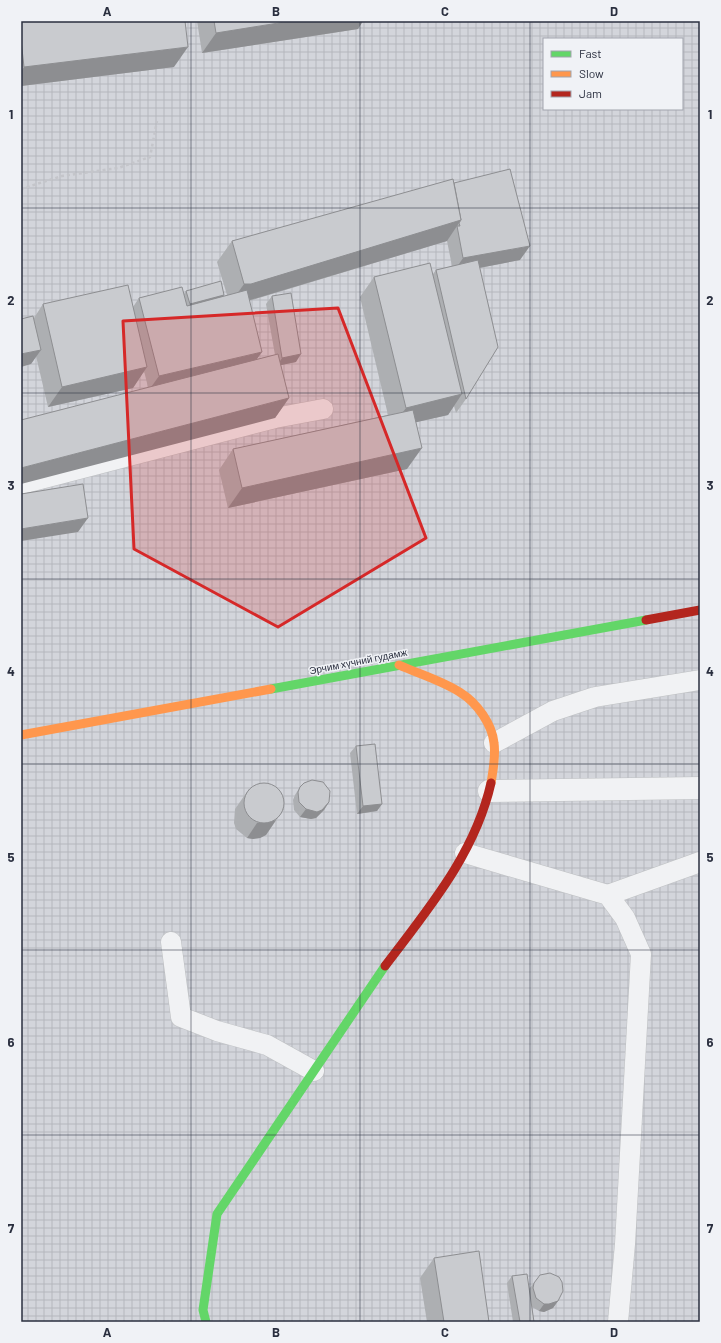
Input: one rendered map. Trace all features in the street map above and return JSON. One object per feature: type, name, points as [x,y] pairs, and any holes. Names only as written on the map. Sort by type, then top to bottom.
[{"type":"street","name":"Эрчим хүчний гудамж","points":[[21,735],[700,610]]},
{"type":"street","points":[[206,1322],[203,1310],[217,1214],[381,972],[444,886],[465,853],[480,821],[494,768],[494,743],[489,727],[479,709],[462,693],[399,665]]},
{"type":"street","points":[[489,790],[700,788]]},
{"type":"lane","points":[[21,484],[275,418],[323,408]]},
{"type":"lane","points":[[494,743],[553,711],[595,696],[700,680]]},
{"type":"lane","points":[[465,853],[608,895],[700,862]]},
{"type":"lane","points":[[608,895],[625,918],[641,954],[626,1244],[618,1322]]},
{"type":"lane","points":[[171,942],[181,1017],[217,1031],[267,1045],[314,1071]]},
{"type":"path","points":[[21,189],[62,176],[118,168],[150,157],[157,121]]},
{"type":"highlighted area","points":[[338,308],[426,538],[278,627],[134,549],[123,321]]},
{"type":"shaded area","points":[[21,21],[700,21],[700,1322],[21,1322]]},
{"type":"building","points":[[21,21],[185,21],[188,47],[24,67],[21,40]]},
{"type":"building","points":[[214,21],[291,21],[216,33]]},
{"type":"building","points":[[510,169],[530,246],[463,258],[457,226],[460,226],[459,223],[461,220],[454,183]]},
{"type":"building","points":[[453,179],[461,220],[251,284],[244,284],[232,241]]},
{"type":"building","points":[[478,260],[498,347],[466,399],[436,270]]},
{"type":"building","points":[[430,263],[462,394],[406,408],[374,277]]},
{"type":"building","points":[[221,281],[224,295],[190,304],[186,291]]},
{"type":"building","points":[[128,285],[147,367],[62,387],[43,304]]},
{"type":"building","points":[[182,287],[187,306],[247,290],[262,352],[159,376],[139,298]]},
{"type":"building","points":[[291,293],[301,354],[282,358],[272,296]]},
{"type":"building","points":[[33,316],[41,350],[21,354],[21,319]]},
{"type":"building","points":[[278,354],[289,398],[21,468],[21,420]]},
{"type":"building","points":[[413,410],[422,448],[242,488],[233,449]]},
{"type":"building","points":[[83,484],[88,518],[21,529],[21,494]]},
{"type":"building","points":[[375,744],[382,804],[363,806],[356,746]]},
{"type":"building","points":[[312,780],[323,782],[330,791],[329,802],[322,810],[317,812],[306,809],[299,802],[298,792],[300,787],[304,783]]},
{"type":"building","points":[[268,783],[275,786],[281,792],[284,803],[283,811],[275,820],[268,823],[260,823],[253,820],[245,811],[244,799],[247,792],[256,784]]},
{"type":"building","points":[[479,1251],[489,1322],[444,1322],[434,1258]]},
{"type":"building","points":[[550,1273],[559,1277],[562,1282],[563,1291],[558,1301],[544,1304],[536,1298],[533,1288],[534,1283],[540,1275]]},
{"type":"building","points":[[527,1274],[534,1322],[520,1322],[512,1276]]},
{"type":"traffic: fast","points":[[271,689],[646,620]]},
{"type":"traffic: fast","points":[[206,1322],[203,1310],[217,1214],[385,966]]},
{"type":"traffic: slow","points":[[399,665],[439,681],[454,689],[467,697],[478,708],[487,721],[493,736],[495,748],[491,783]]},
{"type":"traffic: slow","points":[[21,735],[271,689]]},
{"type":"traffic: jam","points":[[646,620],[700,610]]},
{"type":"traffic: jam","points":[[385,966],[433,902],[462,857],[474,834],[484,809],[491,783]]}]
